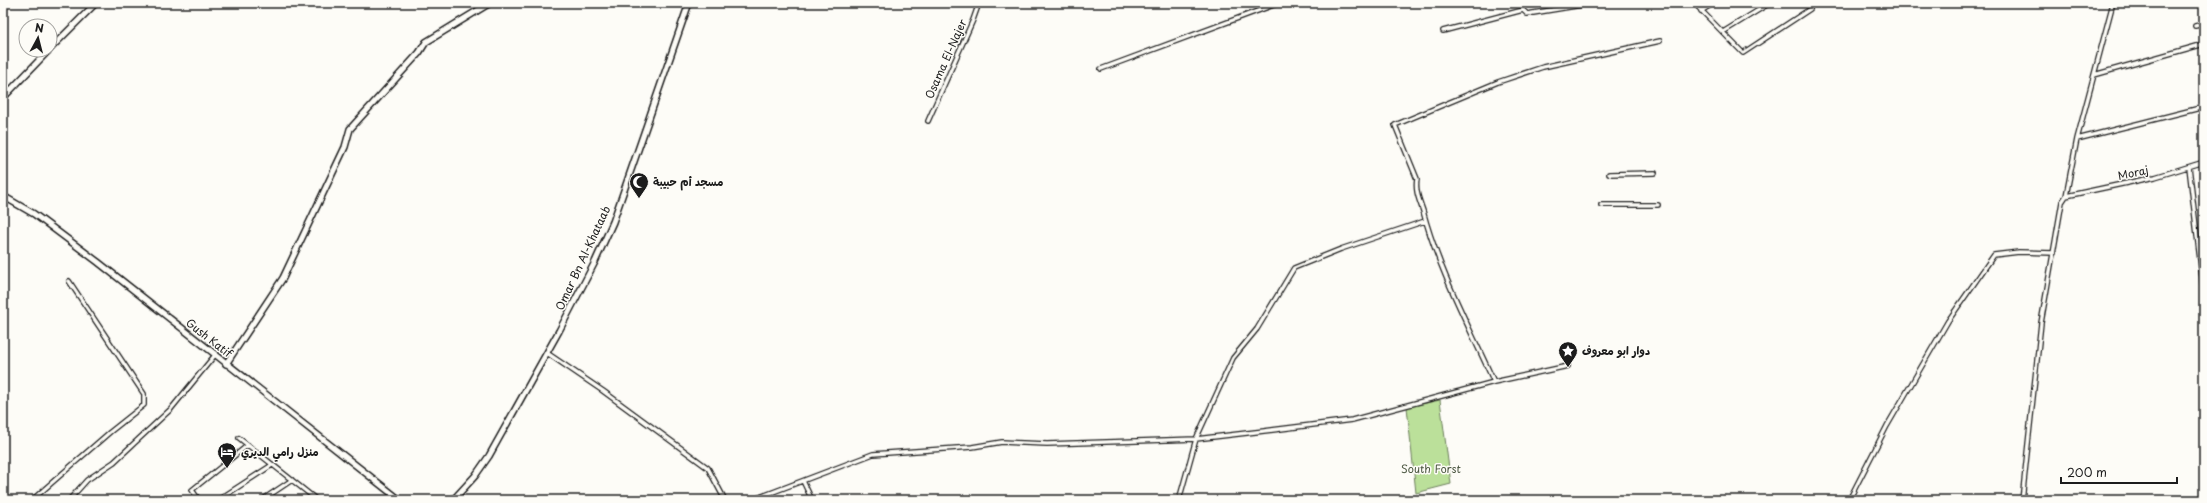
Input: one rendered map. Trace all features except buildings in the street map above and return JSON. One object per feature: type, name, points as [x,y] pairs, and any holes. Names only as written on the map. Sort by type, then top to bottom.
[{"type":"main road","points":[[58,42],[96,3]]},
{"type":"main road","points":[[226,364],[283,278],[345,147],[350,129],[419,53],[426,42],[490,3]]},
{"type":"main road","name":"Omar Bn Al-Khataab","points":[[453,500],[489,456],[547,353],[595,262],[613,222],[689,3]]},
{"type":"main road","points":[[3,98],[42,58]]},
{"type":"main road","name":"Gush Katif","points":[[3,196],[51,227],[400,500]]},
{"type":"street","name":"Osama El-Najer","points":[[928,121],[973,20],[978,3]]},
{"type":"street","points":[[1101,69],[1173,41],[1279,3]]},
{"type":"street","points":[[1443,31],[1523,10],[1527,14],[1594,3]]},
{"type":"street","points":[[1694,3],[1743,53],[1810,9]]},
{"type":"street","points":[[1701,11],[1714,3]]},
{"type":"street","points":[[1723,32],[1770,3]]},
{"type":"street","points":[[2022,500],[2041,323],[2062,202],[2066,196],[2077,140],[2113,3]]},
{"type":"street","points":[[2195,26],[2204,24]]},
{"type":"street","points":[[1494,382],[1455,297],[1425,221],[1415,188],[1417,179],[1395,125],[1484,88],[1543,67],[1660,41]]},
{"type":"street","points":[[2094,75],[2204,44]]},
{"type":"street","points":[[2077,140],[2204,107]]},
{"type":"street","name":"Moraj","points":[[2066,196],[2155,177],[2204,162]]},
{"type":"street","points":[[2189,167],[2204,294]]},
{"type":"street","points":[[1608,174],[1655,172]]},
{"type":"street","points":[[1601,205],[1658,205]]},
{"type":"street","points":[[1179,500],[1196,439],[1233,358],[1257,329],[1294,268],[1341,249],[1425,221]]},
{"type":"street","points":[[1849,500],[1887,426],[1944,327],[1994,255],[2019,252],[2054,253]]},
{"type":"street","points":[[32,500],[110,432],[144,405],[144,394],[69,281]]},
{"type":"street","points":[[547,353],[708,468],[725,500]]},
{"type":"street","points":[[69,500],[87,480],[114,462],[160,420],[215,355]]},
{"type":"street","points":[[752,500],[874,454],[1002,442],[1046,444],[1196,439],[1352,420],[1494,382],[1568,366]]},
{"type":"street","points":[[239,438],[317,500]]},
{"type":"street","points":[[199,500],[192,490],[248,445]]},
{"type":"street","points":[[218,500],[272,465]]},
{"type":"street","points":[[262,500],[292,480]]},
{"type":"street","points":[[803,481],[812,500]]},
{"type":"green space","name":"South Forst","points":[[1440,400],[1451,484],[1416,493],[1407,407]]},
{"type":"place","name":"مسجد أم حبيبة","points":[[639,199]]},
{"type":"place","name":"دوار ابو معروف","points":[[1568,368]]},
{"type":"place","name":"منزل رامي الديري","points":[[227,469]]}]
